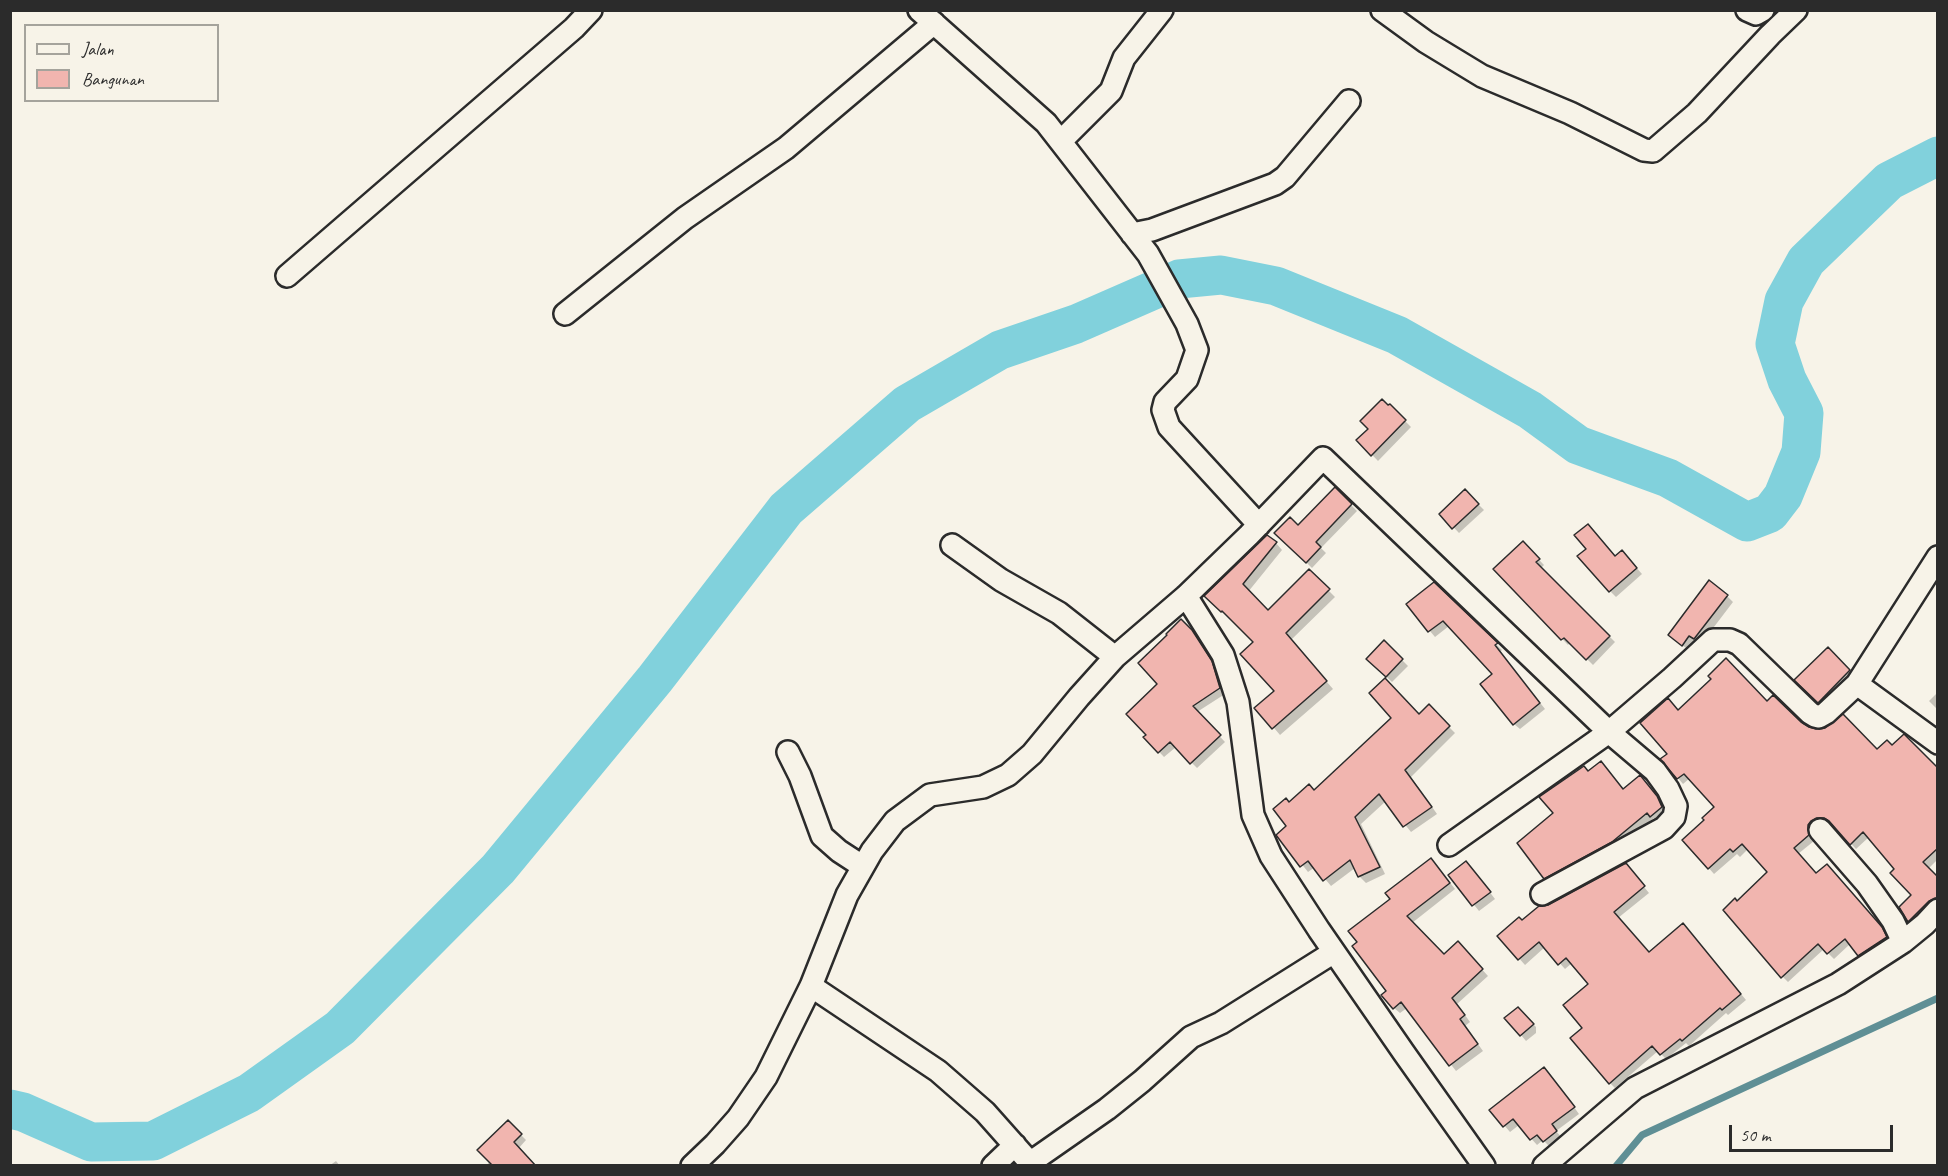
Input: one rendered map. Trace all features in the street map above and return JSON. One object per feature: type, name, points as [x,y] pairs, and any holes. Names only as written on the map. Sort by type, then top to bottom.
[{"type":"street","points":[[287,276],[574,28],[591,10]]},
{"type":"street","points":[[1061,141],[1111,91],[1124,58],[1162,10]]},
{"type":"street","points":[[1382,10],[1426,42],[1482,76],[1570,113],[1644,150],[1653,152],[1697,113],[1796,10]]},
{"type":"street","points":[[1747,10],[1756,14],[1762,10]]},
{"type":"street","points":[[565,314],[685,218],[786,148],[926,17],[1046,123],[1148,254],[1186,324],[1197,350],[1187,379],[1165,402],[1163,410],[1169,427],[1259,525]]},
{"type":"street","points":[[1132,234],[1152,230],[1275,184],[1285,177],[1349,101]]},
{"type":"street","points":[[692,1166],[716,1144],[738,1118],[766,1077],[811,986],[847,895],[862,866],[895,821],[930,795],[983,787],[1008,776],[1032,754],[1115,657],[1186,596],[1323,458],[1609,732],[1655,771],[1668,789],[1676,806],[1674,817],[1657,833],[1542,894]]},
{"type":"street","points":[[952,545],[1001,580],[1059,613],[1115,657]]},
{"type":"street","points":[[1449,845],[1609,732],[1713,640],[1730,640],[1739,644],[1810,713],[1819,717],[1826,713],[1857,684],[1938,557]]},
{"type":"street","points":[[1186,596],[1223,655],[1238,702],[1253,815],[1271,856],[1334,952],[1484,1166]]},
{"type":"street","points":[[1857,684],[1938,743]]},
{"type":"street","points":[[788,752],[822,836],[862,866]]},
{"type":"street","points":[[1820,830],[1867,884],[1893,921],[1903,942]]},
{"type":"street","points":[[1544,1166],[1635,1088],[1838,984],[1903,942],[1938,910]]},
{"type":"street","points":[[811,986],[938,1071],[985,1112],[1032,1164],[1107,1109],[1191,1037],[1221,1023],[1334,952]]},
{"type":"street","points":[[993,1166],[1015,1145]]},
{"type":"building","points":[[1382,399],[1406,420],[1371,456],[1356,440],[1368,429],[1360,421]]},
{"type":"building","points":[[1335,487],[1352,504],[1316,542],[1321,547],[1306,563],[1274,533],[1290,517],[1298,525]]},
{"type":"building","points":[[1465,489],[1479,504],[1452,529],[1439,514]]},
{"type":"building","points":[[1588,524],[1615,556],[1622,550],[1637,568],[1609,592],[1577,556],[1586,549],[1574,535]]},
{"type":"building","points":[[1267,535],[1277,542],[1243,584],[1268,610],[1309,569],[1330,589],[1286,633],[1327,681],[1272,729],[1254,708],[1274,691],[1240,654],[1253,642],[1204,596]]},
{"type":"building","points":[[1523,541],[1540,559],[1536,562],[1610,636],[1586,660],[1564,638],[1561,640],[1493,569]]},
{"type":"building","points":[[1709,580],[1728,595],[1694,639],[1689,636],[1682,646],[1668,635]]},
{"type":"building","points":[[1434,582],[1498,643],[1495,645],[1540,703],[1513,725],[1480,684],[1492,674],[1443,621],[1428,632],[1406,604]]},
{"type":"building","points":[[1181,619],[1192,630],[1212,661],[1220,688],[1193,706],[1221,735],[1190,764],[1170,742],[1158,753],[1143,737],[1146,735],[1126,714],[1157,684],[1138,663]]},
{"type":"building","points":[[1384,640],[1403,659],[1386,677],[1366,659]]},
{"type":"building","points":[[1828,647],[1850,670],[1818,703],[1794,680]]},
{"type":"building","points":[[1726,658],[1767,701],[1773,695],[1809,727],[1825,728],[1843,714],[1877,749],[1887,740],[1892,745],[1904,734],[1938,768],[1938,848],[1923,862],[1938,877],[1938,898],[1929,901],[1908,922],[1899,907],[1911,895],[1890,873],[1894,869],[1863,832],[1850,845],[1829,821],[1817,818],[1808,825],[1809,835],[1794,848],[1816,873],[1827,864],[1882,927],[1887,937],[1858,956],[1845,939],[1827,954],[1818,944],[1781,978],[1723,910],[1735,898],[1737,901],[1767,872],[1742,844],[1733,852],[1730,849],[1708,869],[1682,840],[1704,820],[1702,818],[1714,807],[1684,774],[1677,779],[1660,759],[1667,754],[1640,723],[1668,698],[1678,710],[1711,679],[1708,676]]},
{"type":"building","points":[[1385,678],[1419,714],[1429,704],[1450,726],[1405,770],[1432,807],[1403,827],[1379,794],[1355,817],[1380,867],[1358,877],[1350,860],[1323,881],[1308,861],[1300,867],[1276,835],[1286,826],[1273,809],[1286,798],[1289,802],[1309,784],[1314,790],[1391,718],[1369,693]]},
{"type":"building","points":[[1601,761],[1623,789],[1640,775],[1657,796],[1662,807],[1650,817],[1647,813],[1612,842],[1544,879],[1517,843],[1553,813],[1539,797],[1584,766],[1588,771]]},
{"type":"building","points":[[1431,858],[1450,883],[1407,916],[1444,954],[1458,941],[1483,969],[1452,998],[1465,1015],[1460,1019],[1478,1044],[1449,1066],[1401,1002],[1393,1009],[1381,995],[1386,991],[1352,946],[1357,942],[1348,931],[1390,899],[1385,893]]},
{"type":"building","points":[[1466,861],[1491,892],[1472,906],[1448,875]]},
{"type":"building","points":[[1626,863],[1645,886],[1614,912],[1649,952],[1683,923],[1741,994],[1722,1010],[1720,1008],[1682,1041],[1680,1039],[1660,1055],[1652,1046],[1609,1084],[1570,1038],[1582,1028],[1563,1005],[1588,984],[1566,958],[1558,965],[1539,942],[1518,960],[1497,936],[1519,917],[1522,920],[1539,906],[1548,905]]},
{"type":"building","points":[[1518,1007],[1534,1024],[1520,1036],[1504,1018]]},
{"type":"building","points":[[1544,1067],[1575,1107],[1552,1124],[1557,1131],[1543,1142],[1537,1135],[1530,1140],[1513,1119],[1503,1127],[1489,1110]]},
{"type":"building","points":[[508,1120],[522,1134],[514,1142],[536,1166],[493,1166],[477,1150]]},
{"type":"waterway","points":[[10,1109],[23,1112],[91,1142],[153,1141],[249,1093],[340,1028],[498,869],[655,679],[786,509],[907,404],[1000,350],[1076,324],[1179,279],[1221,275],[1276,286],[1397,335],[1530,410],[1578,445],[1668,478],[1747,522],[1770,513],[1783,496],[1801,452],[1804,413],[1787,380],[1775,344],[1784,301],[1806,261],[1889,181],[1938,156]]},
{"type":"waterway","points":[[1616,1166],[1642,1135],[1938,998]]}]
